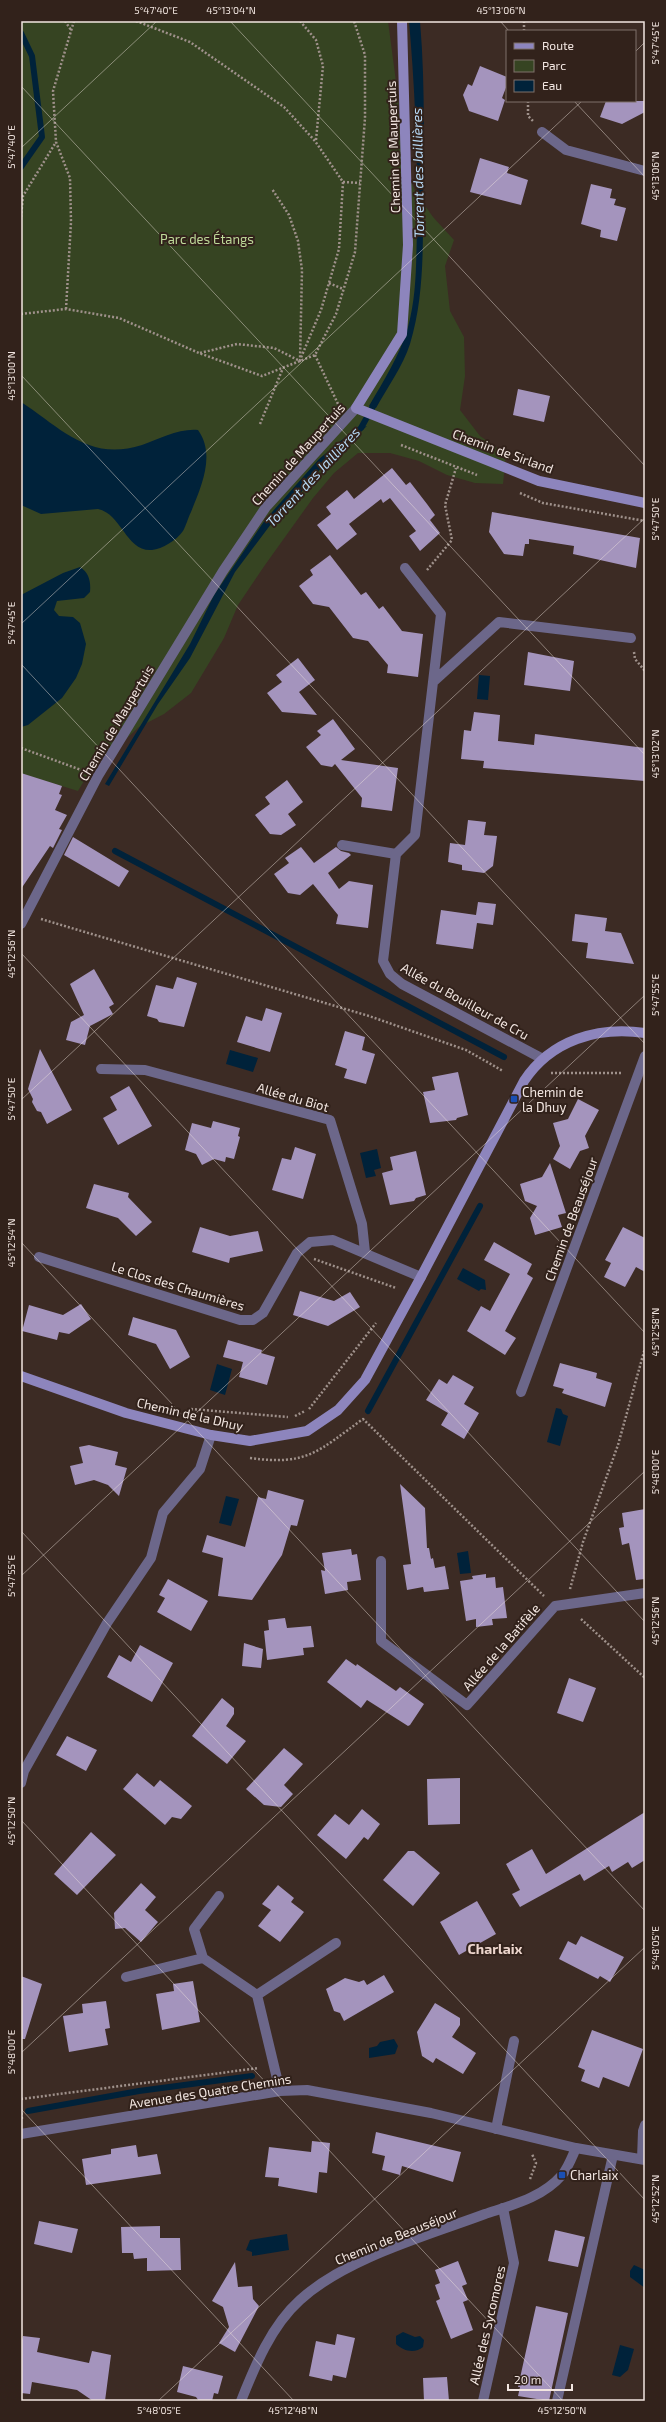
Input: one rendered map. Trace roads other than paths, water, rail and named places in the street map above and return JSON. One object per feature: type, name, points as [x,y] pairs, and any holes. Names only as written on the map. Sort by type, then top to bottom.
[{"type":"street","name":"Chemin de Maupertuis","points":[[23,920],[98,776],[223,571],[266,507],[357,409],[402,334],[408,245],[402,21]]},
{"type":"street","points":[[542,132],[566,150],[645,171]]},
{"type":"street","name":"Chemin de Sirland","points":[[357,409],[539,481],[645,503]]},
{"type":"street","points":[[342,845],[396,854],[415,835],[441,614],[405,568]]},
{"type":"street","points":[[433,682],[499,622],[631,638]]},
{"type":"street","name":"Allée du Bouilleur de Cru","points":[[396,854],[383,961],[390,974],[402,984],[541,1058]]},
{"type":"street","name":"Chemin de la Dhuy","points":[[21,1376],[126,1413],[211,1435],[250,1441],[307,1431],[338,1410],[365,1380],[524,1081],[541,1058],[586,1034],[622,1030],[645,1033]]},
{"type":"street","name":"Chemin de Beauséjour","points":[[521,1392],[645,1056]]},
{"type":"street","name":"Allée du Biot","points":[[101,1069],[144,1070],[330,1120],[362,1224],[365,1252]]},
{"type":"street","name":"Le Clos des Chaumières","points":[[39,1257],[240,1320],[254,1320],[263,1313],[297,1253],[310,1242],[333,1240],[365,1252]]},
{"type":"street","points":[[365,1252],[421,1277]]},
{"type":"street","points":[[21,1783],[24,1771],[107,1623],[151,1558],[163,1512],[200,1468],[211,1435]]},
{"type":"street","name":"Allée de la Batifèle","points":[[381,1561],[381,1641],[467,1705],[555,1606],[645,1593]]},
{"type":"street","points":[[219,1896],[194,1930],[203,1958],[257,1994],[273,2070],[280,2091]]},
{"type":"street","points":[[257,1994],[336,1944]]},
{"type":"street","points":[[126,1977],[203,1958]]},
{"type":"street","points":[[496,2129],[514,2041]]},
{"type":"street","name":"Avenue des Quatre Chemins","points":[[21,2134],[280,2091],[307,2090],[431,2114],[576,2148],[644,2159]]},
{"type":"street","points":[[644,2159],[643,2130],[645,2125]]},
{"type":"street","name":"Chemin de Beauséjour","points":[[241,2401],[253,2370],[281,2320],[316,2286],[341,2271],[372,2257],[535,2197],[562,2175],[576,2148]]},
{"type":"street","points":[[557,2401],[613,2155]]},
{"type":"street","name":"Allée des Sycomores","points":[[483,2401],[514,2263],[503,2208]]},
{"type":"water","points":[[409,21],[420,21],[423,65],[424,133],[422,273],[415,327],[410,344],[399,369],[376,408],[369,406],[401,348],[411,315],[415,290],[417,227],[416,150]]},
{"type":"water","points":[[21,402],[63,432],[77,440],[91,446],[106,449],[123,449],[142,445],[177,432],[198,430],[206,450],[205,471],[195,502],[184,529],[180,534],[165,546],[152,550],[143,549],[130,539],[113,518],[106,512],[98,509],[41,514],[21,505]]},
{"type":"water","points":[[367,426],[322,467],[298,496],[280,512],[235,572],[190,658],[158,704],[109,786],[105,784],[190,644],[214,595],[265,520],[319,459],[354,430]]},
{"type":"water","points":[[80,567],[86,572],[89,578],[90,592],[84,598],[57,601],[54,610],[59,616],[73,617],[80,623],[86,644],[82,664],[76,678],[62,698],[28,725],[21,727],[21,595],[63,573]]},
{"type":"water","points":[[479,675],[490,676],[488,700],[477,699]]},
{"type":"water","points":[[230,1050],[258,1058],[253,1072],[226,1064]]},
{"type":"water","points":[[377,1149],[381,1168],[374,1170],[376,1176],[366,1178],[360,1153]]},
{"type":"water","points":[[463,1268],[485,1280],[486,1290],[481,1289],[479,1291],[457,1279]]},
{"type":"water","points":[[217,1364],[232,1369],[225,1395],[210,1390]]},
{"type":"water","points":[[556,1408],[561,1409],[563,1414],[568,1416],[560,1446],[547,1442]]},
{"type":"water","points":[[226,1496],[239,1499],[231,1526],[219,1523]]},
{"type":"water","points":[[468,1551],[471,1573],[460,1574],[457,1553]]},
{"type":"water","points":[[394,2039],[398,2046],[395,2054],[369,2058],[369,2048],[377,2046],[380,2042]]},
{"type":"water","points":[[287,2234],[289,2250],[252,2256],[252,2252],[246,2250],[250,2240]]},
{"type":"water","points":[[634,2265],[645,2270],[645,2288],[630,2277],[630,2271]]},
{"type":"water","points":[[403,2332],[415,2337],[420,2336],[424,2340],[423,2347],[409,2351],[396,2344],[396,2336]]},
{"type":"water","points":[[620,2345],[634,2349],[628,2370],[620,2377],[612,2375]]},
{"type":"waterway","points":[[21,33],[32,56],[42,137],[21,167]]},
{"type":"waterway","name":"Torrent des Jaillières","points":[[356,432],[361,428],[376,401]]},
{"type":"waterway","points":[[115,851],[504,1057]]},
{"type":"waterway","points":[[368,1411],[480,1206]]},
{"type":"waterway","points":[[28,2111],[139,2091],[252,2076]]},
{"type":"place","name":"Chemin de la Dhuy","points":[[514,1099]]},
{"type":"place","name":"Charlaix","points":[[562,2175]]},
{"type":"district","name":"Charlaix","points":[[495,1949]]},
{"type":"park label","name":"Parc des Étangs","points":[[207,239]]}]
